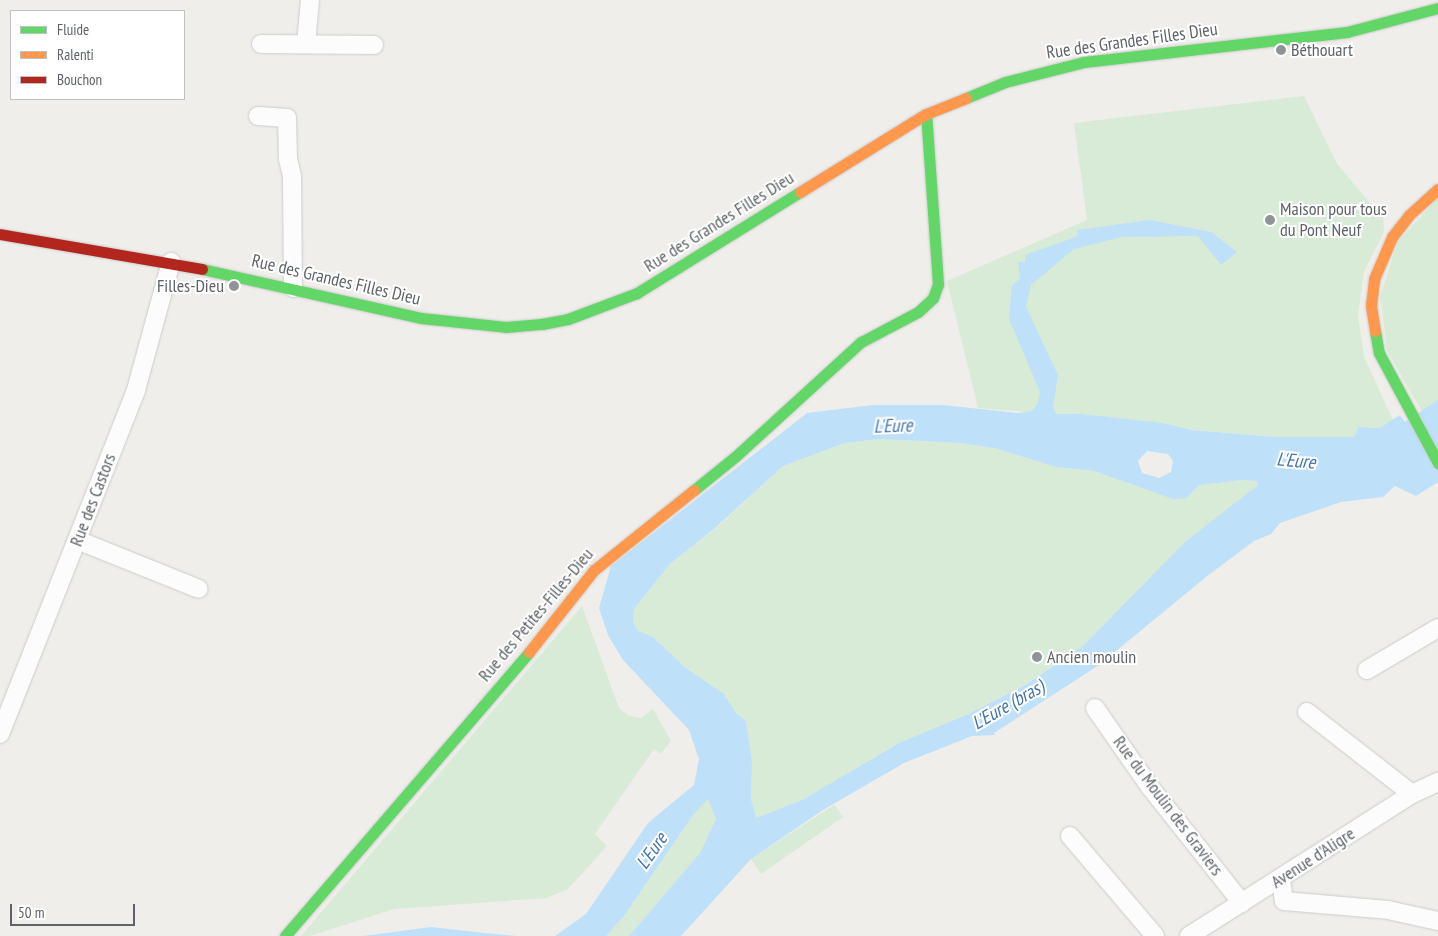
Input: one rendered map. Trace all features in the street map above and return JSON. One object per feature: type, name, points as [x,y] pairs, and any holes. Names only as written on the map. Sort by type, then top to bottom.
[{"type":"main road","name":"Rue des Grandes Filles Dieu","points":[[0,234],[38,243],[172,262],[422,318],[506,328],[568,319],[637,293],[926,114],[1005,82],[1061,66],[1347,32],[1438,8]]},
{"type":"main road","name":"Rue des Petites-Filles-Dieu","points":[[285,936],[537,643],[594,570],[736,456],[861,342],[918,312],[933,298],[938,284],[926,114]]},
{"type":"main road","points":[[1438,189],[1409,215],[1392,237],[1374,279],[1371,305],[1379,353],[1438,463]]},
{"type":"street","points":[[306,44],[310,0]]},
{"type":"street","points":[[261,44],[374,45]]},
{"type":"street","points":[[258,116],[287,118],[288,159],[292,177],[293,288]]},
{"type":"street","name":"Rue des Castors","points":[[0,734],[136,390],[172,262]]},
{"type":"street","points":[[77,540],[199,589]]},
{"type":"street","points":[[1367,670],[1438,628]]},
{"type":"street","name":"Rue du Moulin des Graviers","points":[[1095,708],[1150,787],[1242,902]]},
{"type":"street","points":[[1307,712],[1412,794]]},
{"type":"street","name":"Avenue d'Aligre","points":[[1189,936],[1281,880],[1412,794],[1438,782]]},
{"type":"street","points":[[1070,836],[1155,936]]},
{"type":"street","points":[[1281,880],[1284,902],[1388,910],[1438,921]]},
{"type":"green space","points":[[1304,96],[1337,164],[1383,218],[1384,232],[1364,272],[1358,314],[1364,357],[1393,420],[1380,428],[1358,427],[1354,437],[1276,437],[1192,430],[1163,423],[978,408],[947,281],[1087,220],[1074,123]]},
{"type":"green space","points":[[1438,198],[1438,401],[1422,412],[1387,350],[1380,296],[1398,242]]},
{"type":"green space","points":[[879,439],[960,443],[994,448],[1056,467],[1094,471],[1152,492],[1191,494],[1200,485],[1243,480],[1258,481],[1258,485],[1157,572],[1083,646],[1024,685],[966,715],[901,742],[802,800],[755,819],[751,799],[752,762],[746,721],[736,713],[724,694],[686,668],[653,637],[638,631],[633,621],[634,609],[670,564],[715,529],[783,466],[845,443]]},
{"type":"green space","points":[[582,606],[619,708],[629,716],[641,718],[653,709],[671,741],[661,754],[654,749],[595,834],[607,846],[568,889],[547,898],[394,909],[310,936],[301,936]]},
{"type":"green space","points":[[708,799],[716,819],[700,853],[629,936],[606,936],[624,916],[693,815]]},
{"type":"green space","points":[[834,805],[843,817],[761,874],[751,859]]},
{"type":"water","points":[[1150,220],[1211,232],[1237,252],[1221,265],[1198,236],[1122,237],[1074,249],[1031,285],[1026,307],[1058,375],[1053,407],[1056,414],[1080,414],[1163,423],[1192,430],[1276,437],[1354,437],[1358,427],[1380,428],[1400,415],[1405,422],[1438,400],[1438,482],[1416,496],[1395,486],[1383,497],[1341,502],[1280,523],[1271,534],[1254,541],[1206,577],[1099,665],[994,733],[995,735],[972,736],[904,763],[823,810],[751,859],[681,936],[629,936],[700,853],[716,819],[708,799],[693,815],[624,916],[606,936],[555,936],[586,914],[648,823],[694,785],[699,759],[689,730],[623,660],[608,635],[599,608],[611,566],[807,413],[873,405],[943,405],[1018,413],[1032,411],[1038,403],[1040,392],[1009,319],[1012,285],[1020,279],[1018,262],[1025,262],[1025,255],[1078,236],[1077,230]],"holes":[[[879,439],[960,443],[994,448],[1056,467],[1094,471],[1173,499],[1186,498],[1200,485],[1243,480],[1257,481],[1258,485],[1185,542],[1083,646],[1025,685],[966,715],[901,742],[802,800],[756,818],[751,799],[752,762],[746,721],[736,713],[724,694],[686,668],[653,637],[638,631],[633,621],[634,609],[670,564],[714,529],[783,466],[845,443]],[[1147,451],[1168,454],[1173,461],[1171,472],[1159,478],[1142,473],[1138,461]]]},
{"type":"water","points":[[431,927],[484,933],[517,936],[363,936]]},
{"type":"traffic: fast","points":[[966,98],[1005,82],[1084,62],[1347,32],[1438,8]]},
{"type":"traffic: fast","points":[[694,490],[736,456],[861,342],[918,312],[933,298],[938,284],[926,114]]},
{"type":"traffic: fast","points":[[202,269],[421,318],[506,327],[542,324],[568,319],[637,293],[800,192]]},
{"type":"traffic: fast","points":[[1375,331],[1379,353],[1438,463]]},
{"type":"traffic: fast","points":[[285,936],[529,652]]},
{"type":"traffic: slow","points":[[800,192],[926,114],[966,98]]},
{"type":"traffic: slow","points":[[1375,331],[1371,305],[1374,279],[1392,237],[1409,215],[1438,189]]},
{"type":"traffic: slow","points":[[529,652],[594,570],[694,490]]},
{"type":"traffic: jam","points":[[0,234],[202,269]]},
{"type":"place","name":"Béthouart","points":[[1281,50]]},
{"type":"place","name":"Maison pour tous du Pont Neuf","points":[[1270,220]]},
{"type":"place","name":"Filles-Dieu","points":[[234,286]]},
{"type":"place","name":"Ancien moulin","points":[[1037,657]]},
{"type":"water label","name":"L'Eure","points":[[893,426]]},
{"type":"water label","name":"L'Eure","points":[[1296,461]]},
{"type":"water label","name":"L'Eure (bras)","points":[[1008,705]]},
{"type":"water label","name":"L'Eure","points":[[652,851]]}]
